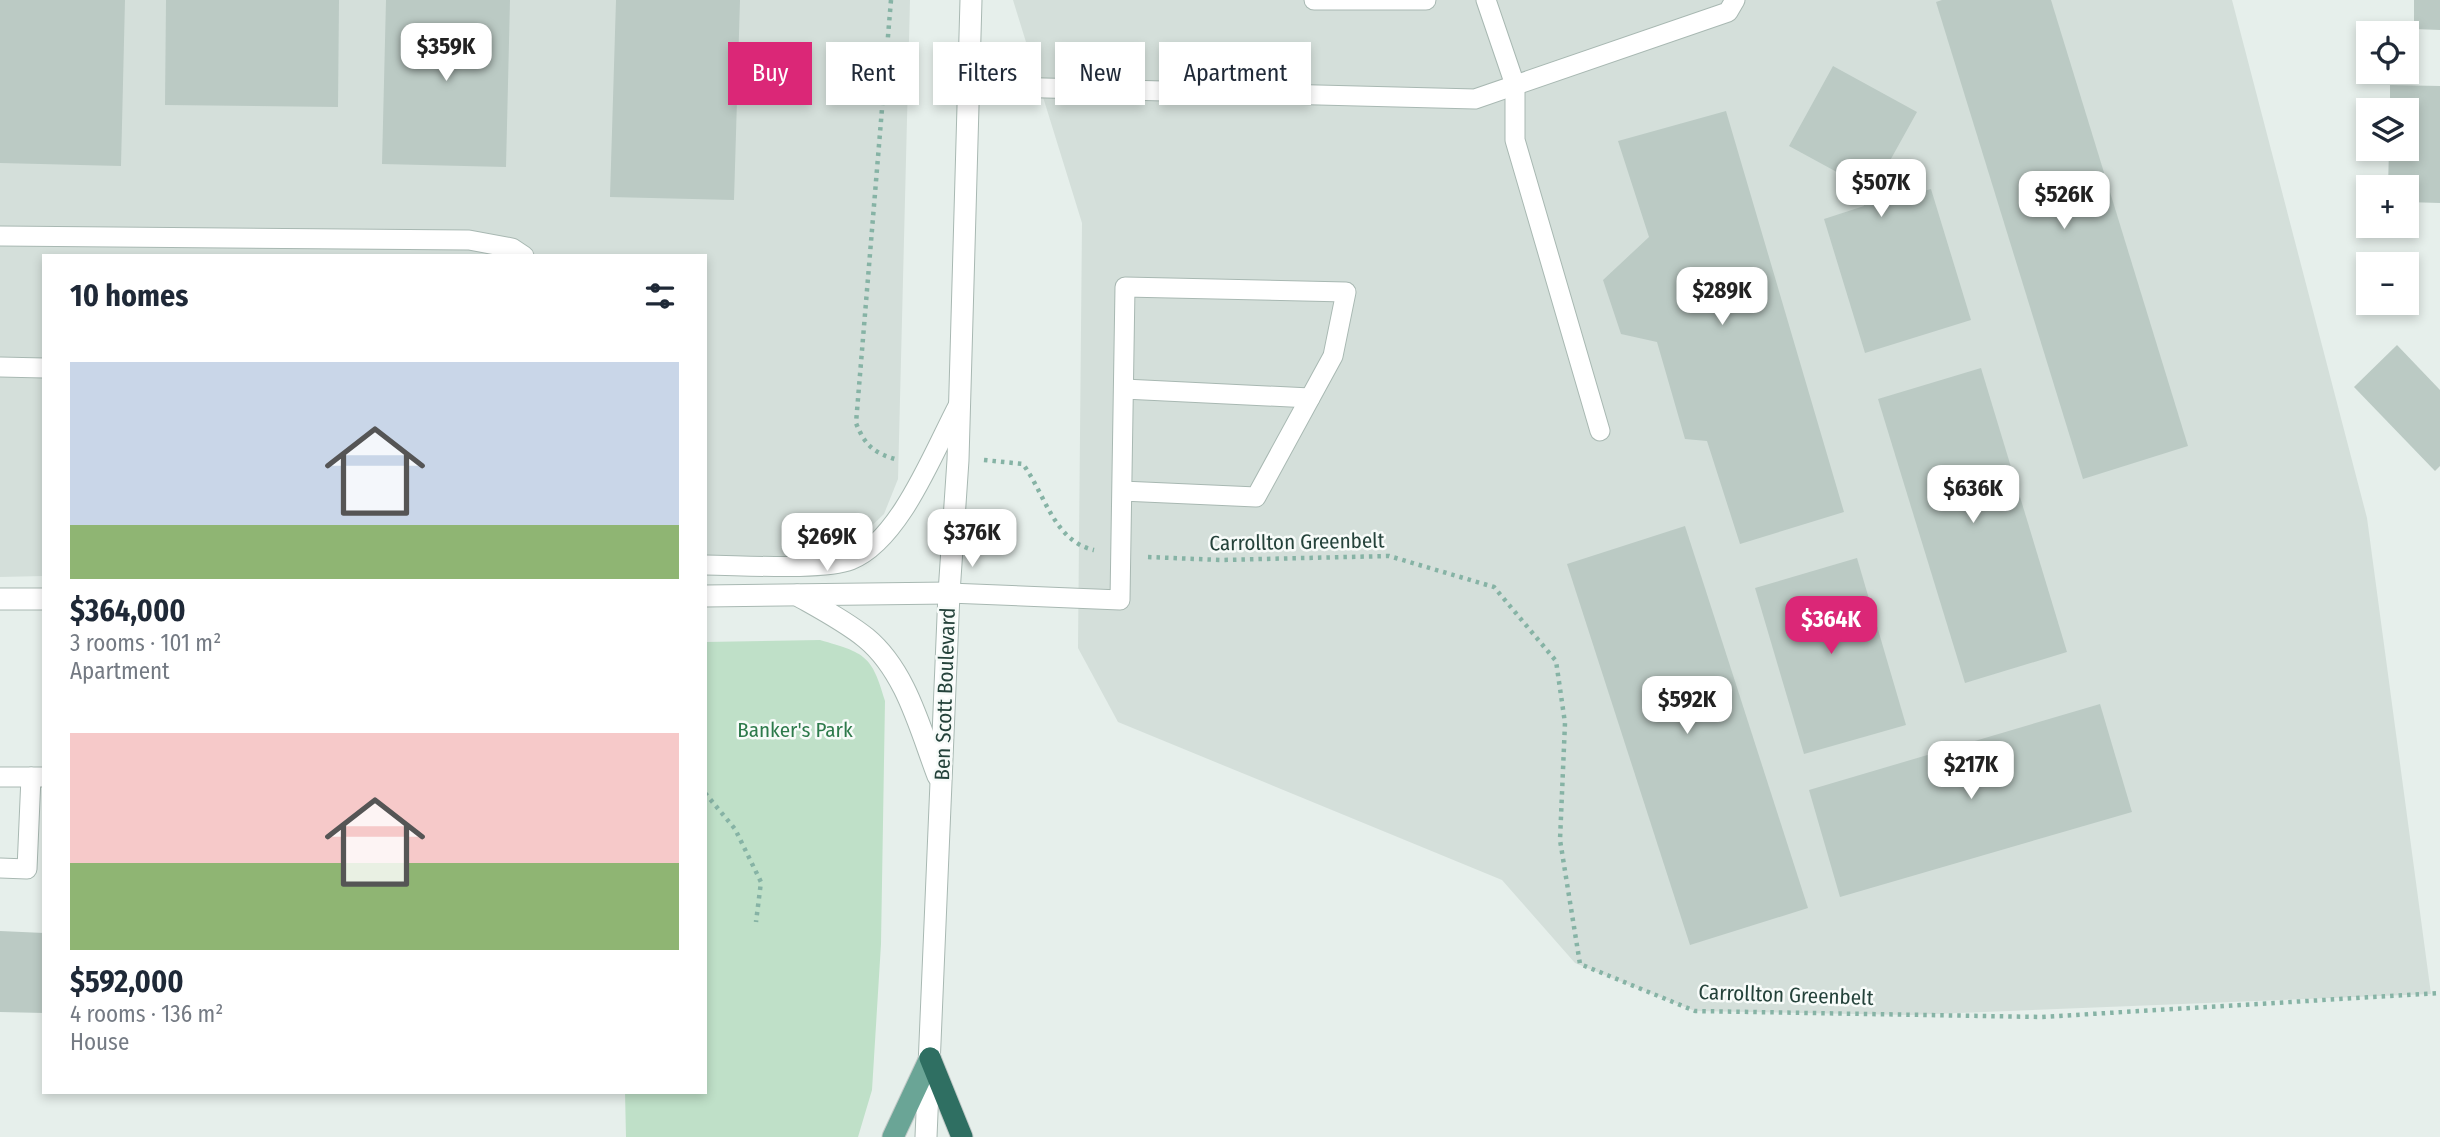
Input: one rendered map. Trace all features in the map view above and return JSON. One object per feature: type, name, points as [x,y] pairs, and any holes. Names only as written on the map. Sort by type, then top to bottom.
[{"type":"highway","points":[[930,1058],[962,1137]]},
{"type":"main road","points":[[893,1137],[930,1058]]},
{"type":"street","name":"Ben Scott Boulevard","points":[[970,42],[971,0]]},
{"type":"street","name":"Ben Scott Boulevard","points":[[926,1137],[949,593],[960,401],[968,105]]},
{"type":"street","points":[[707,596],[949,593]]},
{"type":"street","points":[[797,594],[867,638],[888,662],[904,687],[941,783]]},
{"type":"street","points":[[0,599],[42,599]]},
{"type":"lane","points":[[1314,0],[1426,0]]},
{"type":"lane","points":[[1486,0],[1515,85],[1515,140],[1600,431]]},
{"type":"lane","points":[[1041,88],[1475,99],[1728,12],[1735,0]]},
{"type":"lane","points":[[0,236],[438,247],[468,240],[512,248],[521,254]]},
{"type":"lane","points":[[949,593],[1120,600],[1125,287],[1346,292],[1333,356],[1256,497],[1122,491]]},
{"type":"lane","points":[[0,367],[42,368]]},
{"type":"lane","points":[[1124,388],[1310,398]]},
{"type":"lane","points":[[707,565],[828,565],[851,560],[870,548],[892,526],[960,401]]},
{"type":"lane","points":[[0,777],[38,777],[27,869],[0,868]]},
{"type":"path","points":[[891,0],[856,423],[863,441],[878,455],[899,460]]},
{"type":"path","name":"Carrollton Greenbelt","points":[[1003,460],[1023,464],[1061,531],[1076,546],[1120,555],[1221,560],[1389,555],[1494,587],[1556,661],[1565,723],[1560,840],[1580,964],[1695,1011],[2041,1017],[2440,993]]},
{"type":"path","points":[[707,795],[735,828],[761,881],[756,922]]},
{"type":"shaded area","points":[[0,0],[910,0],[909,42],[826,42],[826,105],[907,105],[898,479],[884,514],[854,543],[805,557],[707,559],[707,254],[42,254],[42,576],[0,577]]},
{"type":"shaded area","points":[[1013,0],[2232,0],[2367,518],[2431,994],[1909,1015],[1695,1011],[1575,963],[1502,880],[1118,722],[1078,648],[1082,223],[1041,90],[1041,42],[1026,42]]},
{"type":"green space","name":"Banker's Park","points":[[820,640],[865,658],[876,674],[885,701],[881,944],[872,1090],[858,1137],[626,1137],[625,1094],[707,1094],[707,642]]},
{"type":"building","points":[[0,0],[125,0],[121,166],[0,163]]},
{"type":"building","points":[[166,0],[339,0],[338,107],[165,105]]},
{"type":"building","points":[[386,0],[510,0],[506,167],[382,164]]},
{"type":"building","points":[[616,0],[740,0],[739,42],[728,42],[728,105],[737,105],[734,200],[610,197]]},
{"type":"building","points":[[2051,0],[2188,446],[2083,479],[1936,2]]},
{"type":"building","points":[[2414,0],[2440,0],[2440,30],[2419,29],[2419,21],[2414,21]]},
{"type":"building","points":[[1833,66],[1917,112],[1882,175],[1890,201],[1931,189],[1971,320],[1865,353],[1824,219],[1864,206],[1857,183],[1789,146]]},
{"type":"building","points":[[2390,85],[2440,86],[2440,203],[2419,202],[2419,175],[2388,175],[2389,161],[2419,161],[2419,98],[2390,98]]},
{"type":"building","points":[[1726,111],[1844,512],[1740,544],[1707,441],[1685,439],[1657,342],[1621,334],[1603,280],[1649,237],[1618,141]]},
{"type":"building","points":[[2397,345],[2440,390],[2440,466],[2435,471],[2354,387]]},
{"type":"building","points":[[1981,368],[2067,652],[1965,683],[1878,399]]},
{"type":"building","points":[[1685,526],[1808,908],[1690,945],[1567,564]]},
{"type":"building","points":[[1857,558],[1906,725],[1804,754],[1755,588]]},
{"type":"building","points":[[2100,704],[2132,812],[1840,897],[1809,790]]},
{"type":"building","points":[[0,931],[42,933],[42,1013],[0,1012]]}]
